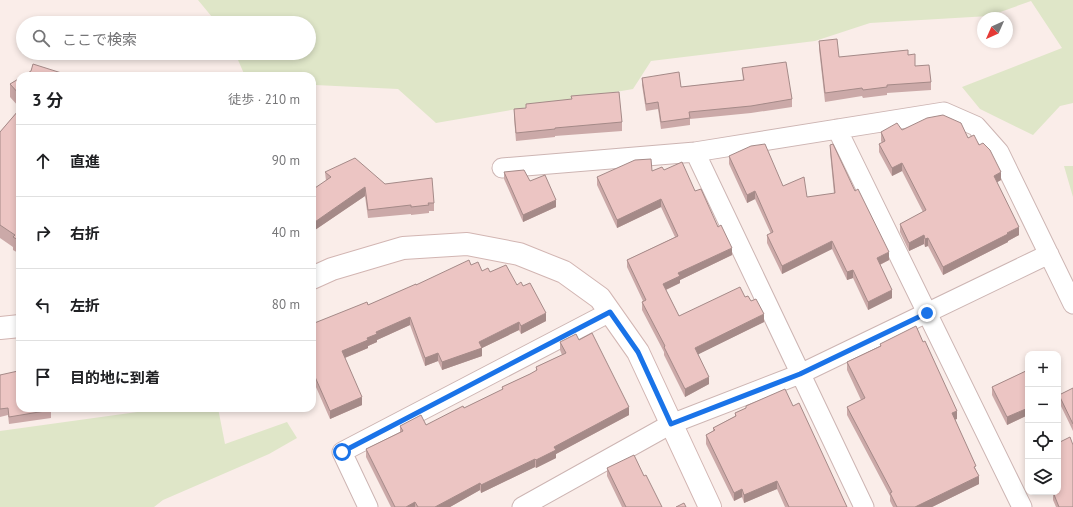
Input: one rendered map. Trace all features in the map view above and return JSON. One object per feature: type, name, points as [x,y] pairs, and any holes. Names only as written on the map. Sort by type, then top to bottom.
[{"type":"street","points":[[502,168],[695,152],[944,112],[976,126],[999,152],[1073,304]]},
{"type":"street","points":[[837,129],[1022,507]]},
{"type":"street","points":[[695,152],[864,507]]},
{"type":"street","points":[[316,276],[332,269],[403,248],[467,244],[520,254],[564,272],[600,298],[638,352],[710,507]]},
{"type":"street","points":[[524,507],[671,424],[800,374],[1049,254]]},
{"type":"street","points":[[368,507],[342,452],[610,312]]},
{"type":"street","points":[[0,328],[16,326]]},
{"type":"green space","points":[[198,0],[1073,0],[1073,103],[1060,106],[1033,135],[980,109],[962,87],[1062,48],[1031,1],[1000,12],[977,12],[977,17],[870,23],[815,41],[651,61],[633,89],[436,123],[398,89],[316,85],[316,72],[243,72],[238,60],[316,60],[316,16],[211,16]]},
{"type":"green space","points":[[1064,166],[1073,166],[1073,197]]},
{"type":"green space","points":[[137,412],[219,412],[225,444],[287,422],[297,438],[269,454],[163,500],[154,507],[0,507],[0,431]]},
{"type":"building","points":[[837,39],[839,57],[908,50],[908,55],[915,54],[915,66],[929,65],[931,82],[887,85],[887,87],[863,90],[862,88],[825,93],[819,41]]},
{"type":"building","points":[[786,62],[792,99],[751,106],[689,112],[690,118],[661,122],[658,102],[646,104],[642,78],[679,72],[681,87],[744,80],[742,68]]},
{"type":"building","points":[[33,64],[58,72],[29,72]]},
{"type":"building","points":[[16,80],[16,91],[10,84]]},
{"type":"building","points":[[619,92],[622,122],[516,133],[514,109],[526,108],[526,104],[572,99],[571,96]]},
{"type":"building","points":[[16,113],[16,239],[13,237],[15,235],[0,225],[0,132]]},
{"type":"building","points":[[943,115],[961,123],[968,138],[974,135],[979,145],[983,143],[990,150],[1001,172],[994,176],[1019,227],[943,267],[928,238],[925,239],[924,235],[909,243],[900,224],[926,210],[902,163],[892,168],[879,144],[885,141],[881,132],[897,123],[902,130],[927,118]]},
{"type":"building","points":[[765,144],[783,186],[804,177],[807,197],[835,193],[830,145],[833,144],[855,191],[858,189],[889,252],[877,258],[892,290],[868,302],[853,270],[847,272],[832,241],[782,266],[767,235],[773,232],[755,191],[747,195],[729,156],[751,146]]},
{"type":"building","points":[[355,158],[385,184],[432,178],[434,203],[411,207],[411,205],[368,210],[365,187],[316,221],[316,187],[331,177],[325,172]]},
{"type":"building","points":[[651,159],[652,171],[662,167],[664,170],[682,162],[695,191],[701,189],[718,227],[721,225],[732,248],[678,273],[680,276],[663,284],[679,316],[740,287],[745,297],[748,296],[751,301],[756,299],[764,314],[695,348],[709,377],[685,389],[642,302],[646,300],[627,260],[678,236],[661,199],[617,220],[597,177],[635,160]]},
{"type":"building","points":[[524,170],[530,181],[545,175],[556,200],[523,215],[504,172]]},
{"type":"building","points":[[469,260],[471,265],[478,262],[482,271],[488,268],[490,272],[506,265],[517,285],[521,282],[523,286],[530,283],[546,313],[521,326],[519,322],[479,342],[482,348],[442,362],[438,353],[425,358],[410,317],[376,332],[377,334],[367,338],[368,340],[342,351],[362,397],[330,411],[316,379],[316,322],[367,302],[368,305],[416,285]]},
{"type":"building","points":[[916,326],[923,342],[925,341],[957,411],[952,413],[979,476],[915,507],[897,507],[890,493],[892,492],[847,407],[865,398],[847,362],[881,346],[880,344]]},
{"type":"building","points":[[592,333],[629,407],[554,447],[556,450],[481,485],[480,483],[435,507],[418,507],[415,502],[406,507],[395,507],[366,449],[403,431],[400,426],[421,415],[426,425],[463,406],[464,408],[503,389],[502,387],[537,370],[536,367],[566,353],[560,342],[576,334],[579,340]]},
{"type":"building","points":[[16,371],[16,412],[39,412],[9,417],[8,408],[0,409],[0,375]]},
{"type":"building","points":[[1025,371],[1025,409],[1007,417],[992,387]]},
{"type":"building","points":[[1073,388],[1073,424],[1061,399],[1061,394]]},
{"type":"building","points":[[785,389],[793,406],[799,403],[847,507],[789,507],[777,481],[744,495],[742,489],[734,493],[706,435],[715,430],[713,428],[736,416],[735,413],[746,408],[746,406]]},
{"type":"building","points":[[1070,437],[1073,445],[1073,507],[1059,507],[1054,495],[1061,495],[1061,442]]},
{"type":"building","points":[[634,455],[662,507],[626,507],[607,468]]},
{"type":"building","points":[[684,503],[686,507],[676,507]]},
{"type":"route","points":[[342,452],[610,312],[638,352],[671,424],[800,374],[927,313]]}]
